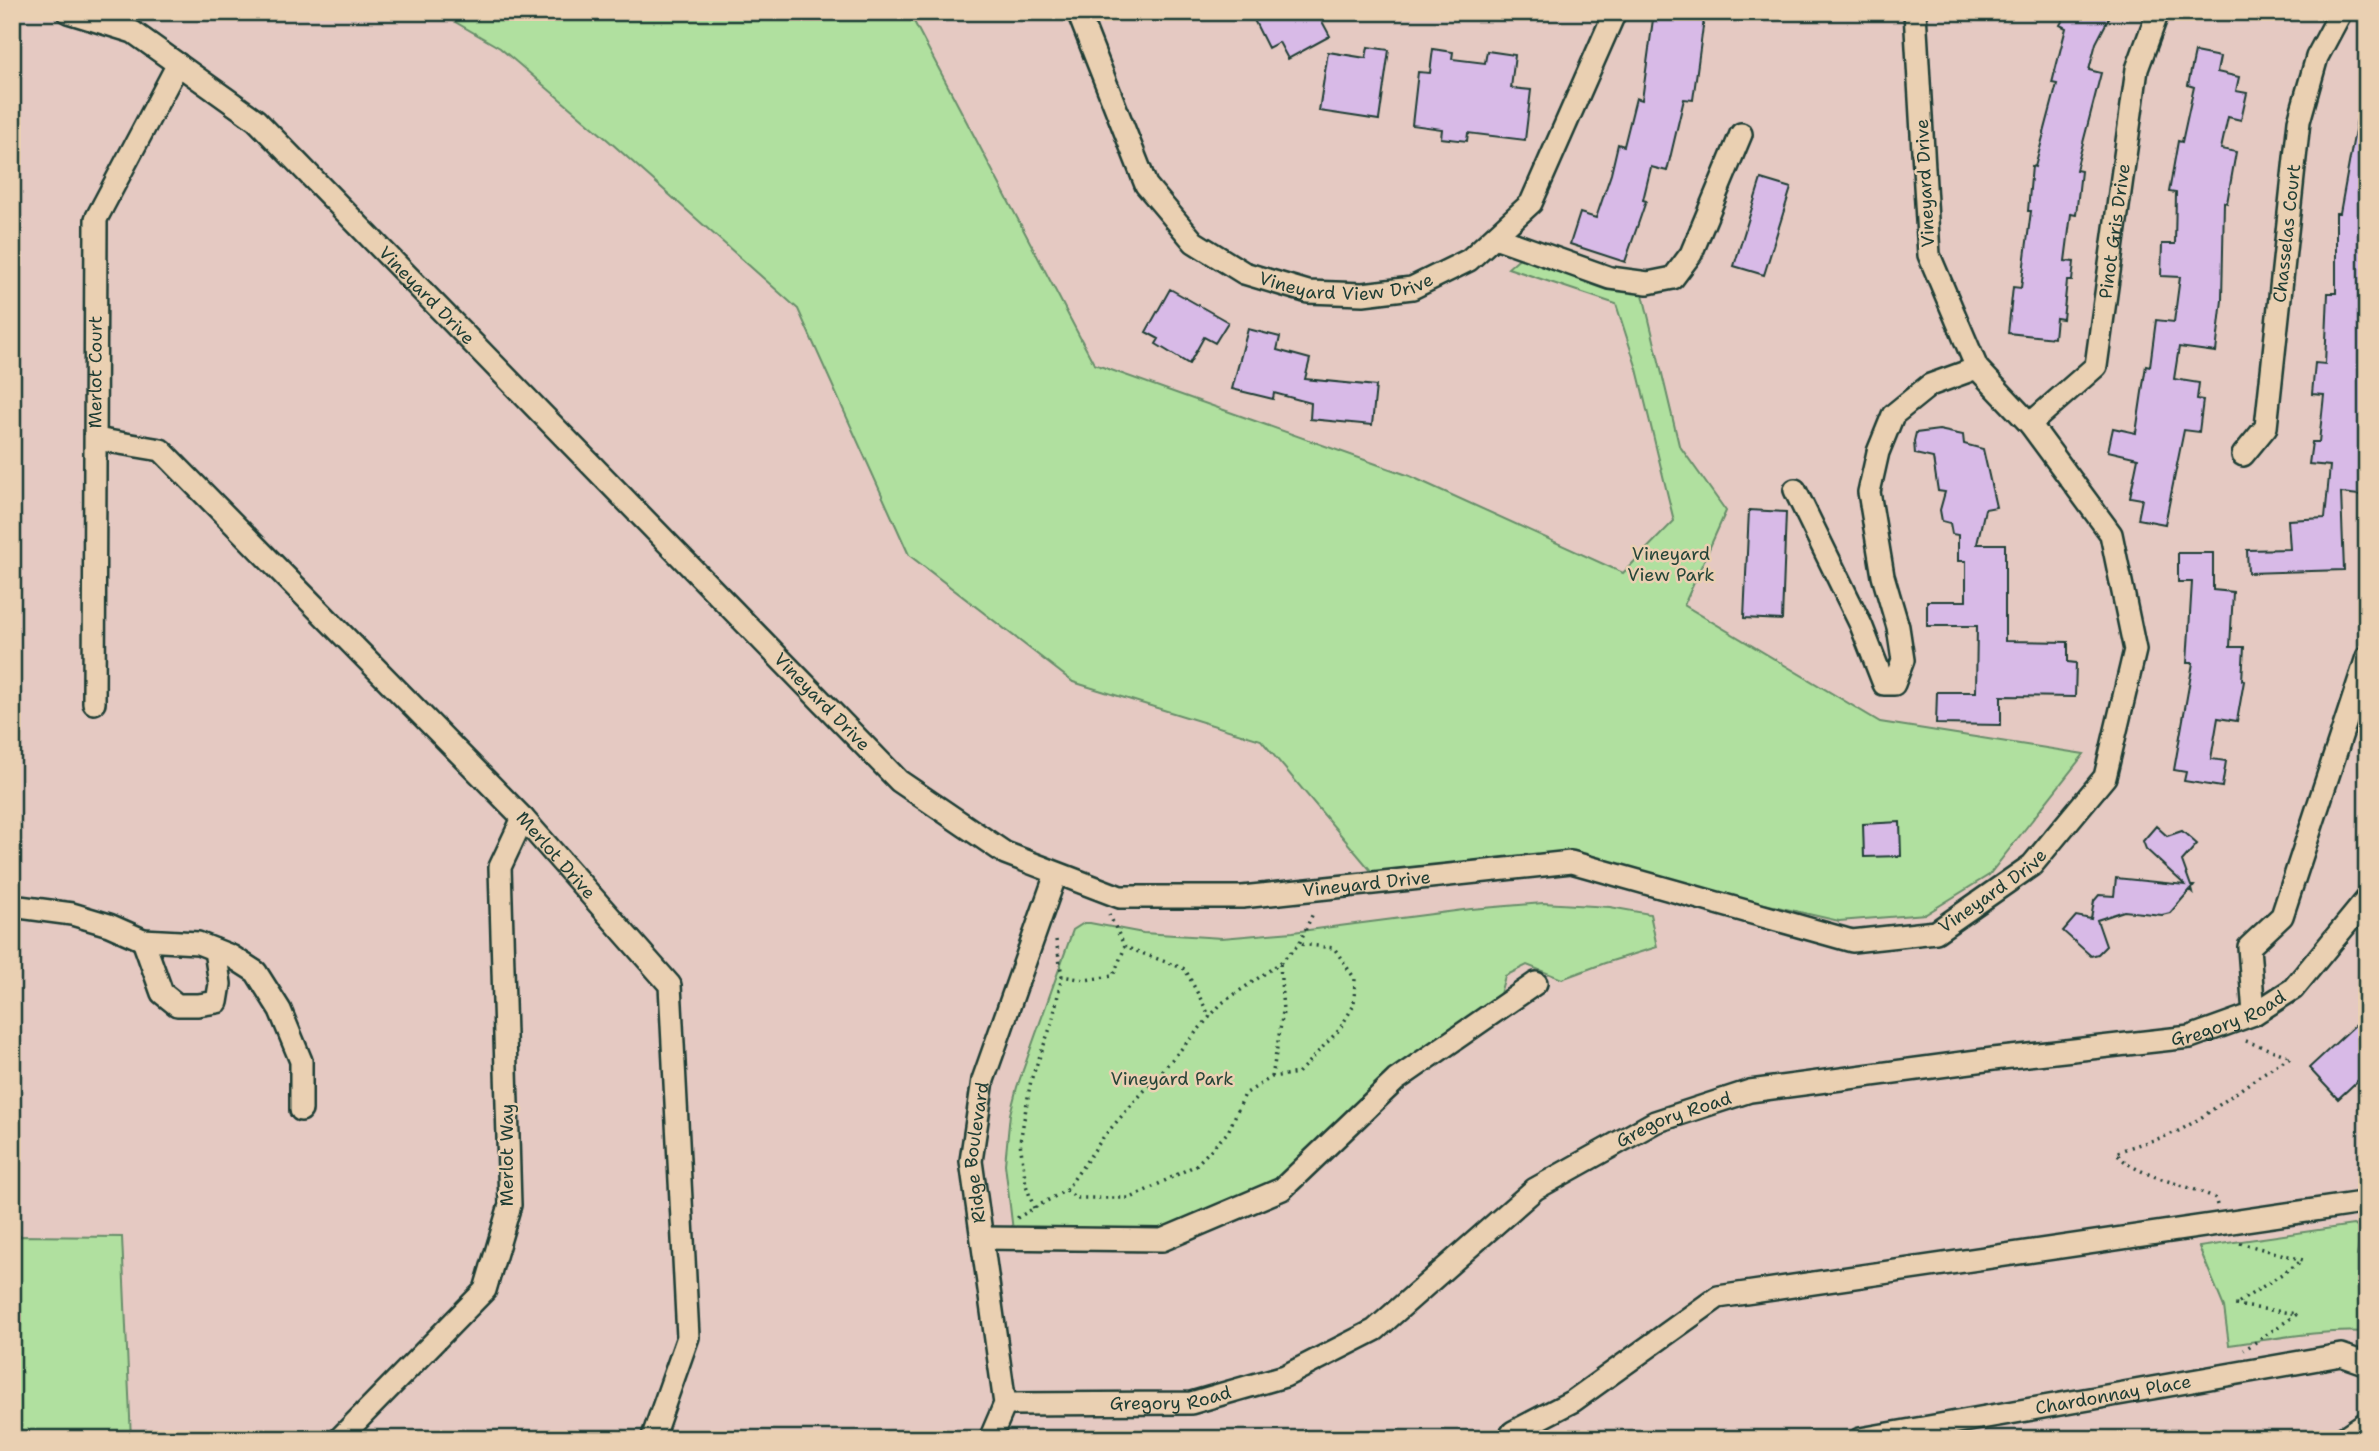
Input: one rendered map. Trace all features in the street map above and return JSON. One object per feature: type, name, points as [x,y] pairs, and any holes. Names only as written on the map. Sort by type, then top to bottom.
[{"type":"street","name":"Vineyard Drive","points":[[68,12],[133,32],[256,120],[899,781],[1005,853],[1120,897],[1241,897],[1571,862],[1852,941],[1936,932],[2032,865],[2105,777],[2135,650],[2111,534],[2030,424],[1977,368],[1929,256],[1915,12]]},
{"type":"street","name":"Vineyard View Drive","points":[[1077,12],[1146,185],[1194,242],[1244,273],[1308,292],[1363,294],[1412,288],[1469,260],[1531,203],[1615,12]]},
{"type":"street","name":"Pinot Gris Drive","points":[[2030,424],[2096,366],[2137,69],[2158,12]]},
{"type":"street","name":"Chasselas Court","points":[[2243,455],[2266,427],[2299,121],[2317,57],[2341,12]]},
{"type":"street","name":"Merlot Court","points":[[94,703],[96,219],[178,64]]},
{"type":"street","points":[[1495,237],[1610,278],[1648,283],[1673,278],[1691,254],[1741,134]]},
{"type":"street","points":[[1795,490],[1861,625],[1884,684],[1894,684],[1903,660],[1898,627],[1883,576],[1869,492],[1878,453],[1893,415],[1930,385],[1977,368]]},
{"type":"street","name":"Merlot Drive","points":[[96,439],[161,450],[523,818],[670,985],[688,1337],[652,1439]]},
{"type":"street","points":[[2254,1014],[2249,947],[2282,916],[2367,657]]},
{"type":"street","name":"Merlot Way","points":[[342,1436],[485,1290],[510,1205],[500,867],[523,818]]},
{"type":"street","name":"Ridge Boulevard","points":[[1005,1404],[971,1161],[983,1080],[1056,874]]},
{"type":"street","name":"Gregory Road","points":[[1005,1404],[1191,1403],[1285,1376],[1375,1330],[1535,1189],[1655,1122],[1750,1091],[1993,1059],[2190,1037],[2254,1014],[2293,989],[2367,899]]},
{"type":"street","points":[[12,906],[72,914],[143,940],[198,943],[230,956],[256,972],[279,1010],[301,1061],[301,1110]]},
{"type":"street","points":[[143,940],[162,993],[177,1005],[217,1002],[220,984],[215,950]]},
{"type":"street","points":[[982,1238],[1162,1240],[1282,1189],[1396,1080],[1536,983]]},
{"type":"street","points":[[1508,1439],[1513,1432],[1573,1401],[1718,1297],[2362,1203]]},
{"type":"street","name":"Chardonnay Place","points":[[1860,1439],[2342,1355],[2367,1364]]},
{"type":"street","points":[[990,1439],[1005,1404]]},
{"type":"street","points":[[2342,1439],[2367,1422]]},
{"type":"path","points":[[1013,1220],[1066,1190],[1105,1135],[1222,1003],[1280,963],[1299,944],[1324,888]]},
{"type":"path","points":[[1103,891],[1110,919],[1125,947],[1185,969],[1210,1017]]},
{"type":"path","points":[[1066,1190],[1076,1198],[1131,1198],[1196,1165],[1228,1132],[1245,1094],[1272,1077],[1298,1073],[1339,1030],[1354,1005],[1355,979],[1334,948],[1299,944]]},
{"type":"path","points":[[1034,1208],[1026,1185],[1020,1142],[1031,1080],[1052,1023],[1062,976],[1085,980],[1113,976],[1125,947]]},
{"type":"path","points":[[1272,1077],[1283,1012],[1280,963]]},
{"type":"path","points":[[2230,1023],[2242,1039],[2291,1057],[2266,1070],[2181,1130],[2132,1145],[2116,1153],[2123,1162],[2215,1198],[2226,1239],[2303,1259],[2235,1305],[2297,1314],[2231,1359],[2234,1374]]},
{"type":"green space","name":"Vineyard View Park","points":[[438,12],[909,12],[1094,364],[1410,476],[1623,573],[1674,521],[1637,369],[1616,304],[1508,268],[1524,254],[1641,286],[1679,445],[1726,511],[1684,605],[1880,722],[2084,754],[1989,875],[1926,914],[1839,921],[1546,854],[1372,872],[1261,740],[1073,682],[909,555],[798,309],[500,48]]},
{"type":"green space","name":"Vineyard Park","points":[[1543,903],[1610,907],[1650,914],[1657,947],[1562,979],[1527,965],[1505,976],[1495,1012],[1267,1190],[1152,1234],[1014,1239],[1005,1164],[1010,1114],[1017,1087],[1073,930],[1084,923],[1143,933],[1222,938]]},
{"type":"green space","points":[[2353,1225],[2362,1229],[2357,1256],[2367,1260],[2367,1332],[2315,1333],[2229,1345],[2224,1307],[2199,1247]]},
{"type":"green space","points":[[12,1236],[122,1237],[131,1439],[12,1439]]},
{"type":"building","points":[[1268,12],[1317,12],[1330,36],[1288,59],[1279,42],[1268,48],[1254,20]]},
{"type":"building","points":[[1654,12],[1705,12],[1693,100],[1684,99],[1667,171],[1651,167],[1643,200],[1646,201],[1625,262],[1570,244],[1580,213],[1596,218],[1618,144],[1624,146],[1636,98],[1642,100]]},
{"type":"building","points":[[2067,12],[2112,12],[2096,43],[2089,70],[2101,73],[2076,170],[2081,171],[2076,215],[2071,214],[2065,261],[2074,262],[2072,281],[2067,281],[2063,319],[2056,318],[2054,338],[2008,333],[2013,287],[2021,288],[2031,211],[2028,211],[2032,166],[2035,167],[2057,84],[2052,83],[2066,28],[2060,25]]},
{"type":"building","points":[[1368,47],[1389,50],[1379,120],[1319,111],[1328,52],[1366,58]]},
{"type":"building","points":[[1433,49],[1453,52],[1452,59],[1485,63],[1487,51],[1515,55],[1511,88],[1531,90],[1525,140],[1468,133],[1467,141],[1441,138],[1442,129],[1412,125],[1418,72],[1430,73]]},
{"type":"building","points":[[2195,52],[2220,57],[2217,72],[2239,77],[2236,91],[2247,93],[2241,120],[2228,117],[2221,149],[2236,152],[2227,203],[2224,202],[2222,300],[2216,352],[2179,347],[2174,379],[2199,383],[2197,399],[2203,400],[2199,432],[2184,430],[2165,524],[2138,519],[2142,499],[2130,497],[2138,458],[2108,451],[2113,428],[2136,433],[2146,365],[2150,366],[2156,320],[2174,322],[2180,277],[2161,276],[2162,244],[2175,244],[2176,193],[2169,192],[2178,141],[2182,142],[2194,87],[2188,85]]},
{"type":"building","points":[[2358,114],[2367,115],[2367,496],[2341,493],[2344,570],[2248,573],[2247,550],[2290,549],[2288,520],[2325,518],[2330,466],[2309,464],[2312,442],[2319,442],[2324,395],[2312,394],[2315,363],[2325,364],[2328,293],[2336,293],[2336,213],[2340,213]]},
{"type":"building","points":[[1761,179],[1791,188],[1764,275],[1734,266]]},
{"type":"building","points":[[1170,289],[1228,322],[1215,343],[1204,337],[1189,364],[1156,344],[1159,339],[1146,332]]},
{"type":"building","points":[[1248,329],[1280,337],[1277,350],[1310,359],[1305,379],[1376,386],[1372,425],[1310,419],[1311,403],[1274,393],[1273,399],[1232,389]]},
{"type":"building","points":[[1939,430],[1963,435],[1964,444],[1983,449],[1996,507],[1985,509],[1977,544],[2005,544],[2005,641],[2068,642],[2068,662],[2076,663],[2075,697],[2001,696],[2001,725],[1936,724],[1937,692],[1976,692],[1977,626],[1927,626],[1927,601],[1966,601],[1966,561],[1958,561],[1958,535],[1952,534],[1950,523],[1942,521],[1940,510],[1945,492],[1938,491],[1933,458],[1915,454],[1916,433]]},
{"type":"building","points":[[1749,510],[1786,512],[1782,620],[1744,618]]},
{"type":"building","points":[[2178,553],[2213,553],[2213,590],[2233,592],[2230,647],[2244,647],[2244,681],[2237,721],[2218,718],[2211,759],[2226,761],[2222,787],[2184,781],[2186,772],[2174,770],[2193,663],[2187,663],[2192,582],[2178,582]]},
{"type":"building","points":[[1900,822],[1901,856],[1864,857],[1863,824]]},
{"type":"building","points":[[2156,826],[2167,836],[2182,831],[2197,844],[2182,861],[2191,886],[2194,886],[2193,893],[2190,890],[2170,913],[2162,915],[2124,911],[2097,920],[2106,946],[2098,954],[2091,956],[2063,931],[2076,916],[2091,919],[2094,901],[2099,895],[2114,896],[2116,878],[2185,885],[2146,849],[2143,841]]},
{"type":"building","points":[[2367,1014],[2367,1072],[2338,1099],[2309,1068]]}]
